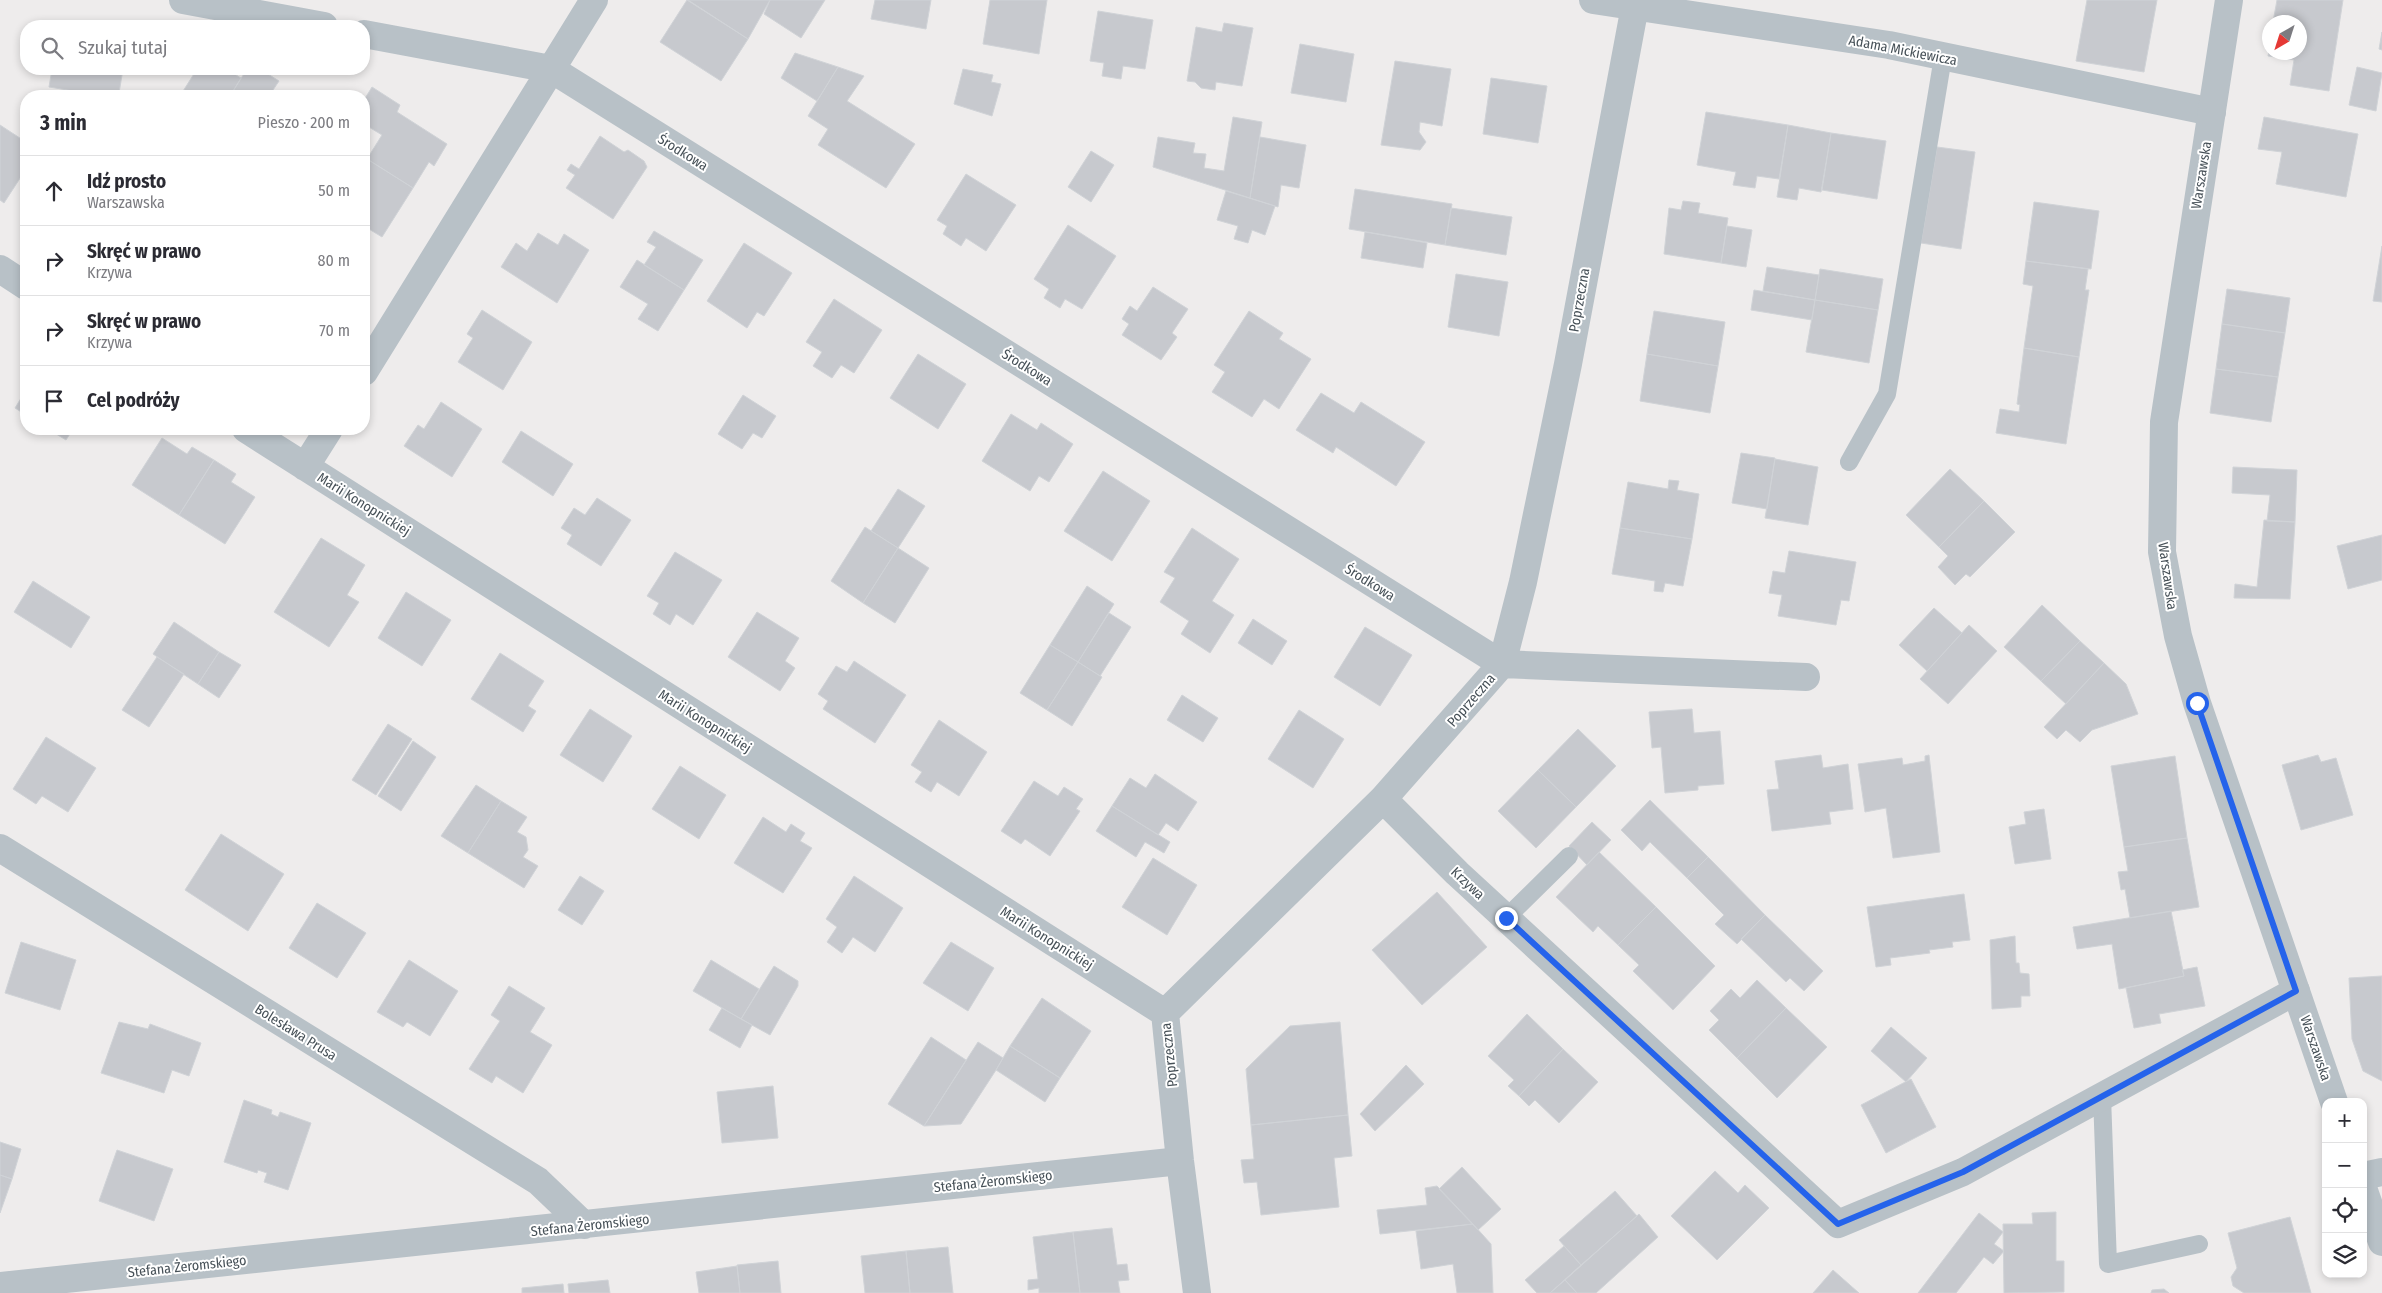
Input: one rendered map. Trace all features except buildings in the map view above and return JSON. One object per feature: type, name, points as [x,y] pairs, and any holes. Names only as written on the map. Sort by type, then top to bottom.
[{"type":"street","points":[[183,0],[291,20]]},
{"type":"street","points":[[370,362],[594,0]]},
{"type":"street","name":"Adama Mickiewicza","points":[[1593,0],[1889,45],[2212,112]]},
{"type":"street","name":"Warszawska","points":[[2229,0],[2164,422],[2162,552],[2178,636],[2197,703],[2333,1098]]},
{"type":"street","name":"Poprzeczna","points":[[1197,1293],[1180,1161],[1165,1013],[1384,799],[1502,664],[1523,582],[1566,373],[1634,6]]},
{"type":"street","points":[[370,35],[551,69]]},
{"type":"street","name":"Środkowa","points":[[551,69],[1502,664]]},
{"type":"street","points":[[0,269],[20,282]]},
{"type":"street","name":"Marii Konopnickiej","points":[[255,435],[1165,1013]]},
{"type":"street","points":[[305,467],[325,435]]},
{"type":"street","points":[[1502,664],[1806,677]]},
{"type":"street","name":"Krzywa","points":[[1384,799],[1457,873],[1838,1224],[1963,1172],[2296,991]]},
{"type":"street","name":"Bolesława Prusa","points":[[0,848],[538,1181],[584,1225]]},
{"type":"street","name":"Stefana Żeromskiego","points":[[0,1286],[1180,1161]]},
{"type":"street","points":[[2367,1175],[2382,1172]]},
{"type":"street","points":[[2367,1199],[2382,1242]]},
{"type":"lane","points":[[1849,462],[1887,394],[1943,57]]},
{"type":"lane","points":[[1506,918],[1569,856]]},
{"type":"lane","points":[[2102,1096],[2108,1264],[2199,1244]]},
{"type":"route","points":[[1506,918],[1838,1224],[1963,1172],[2296,991],[2197,703]]}]
